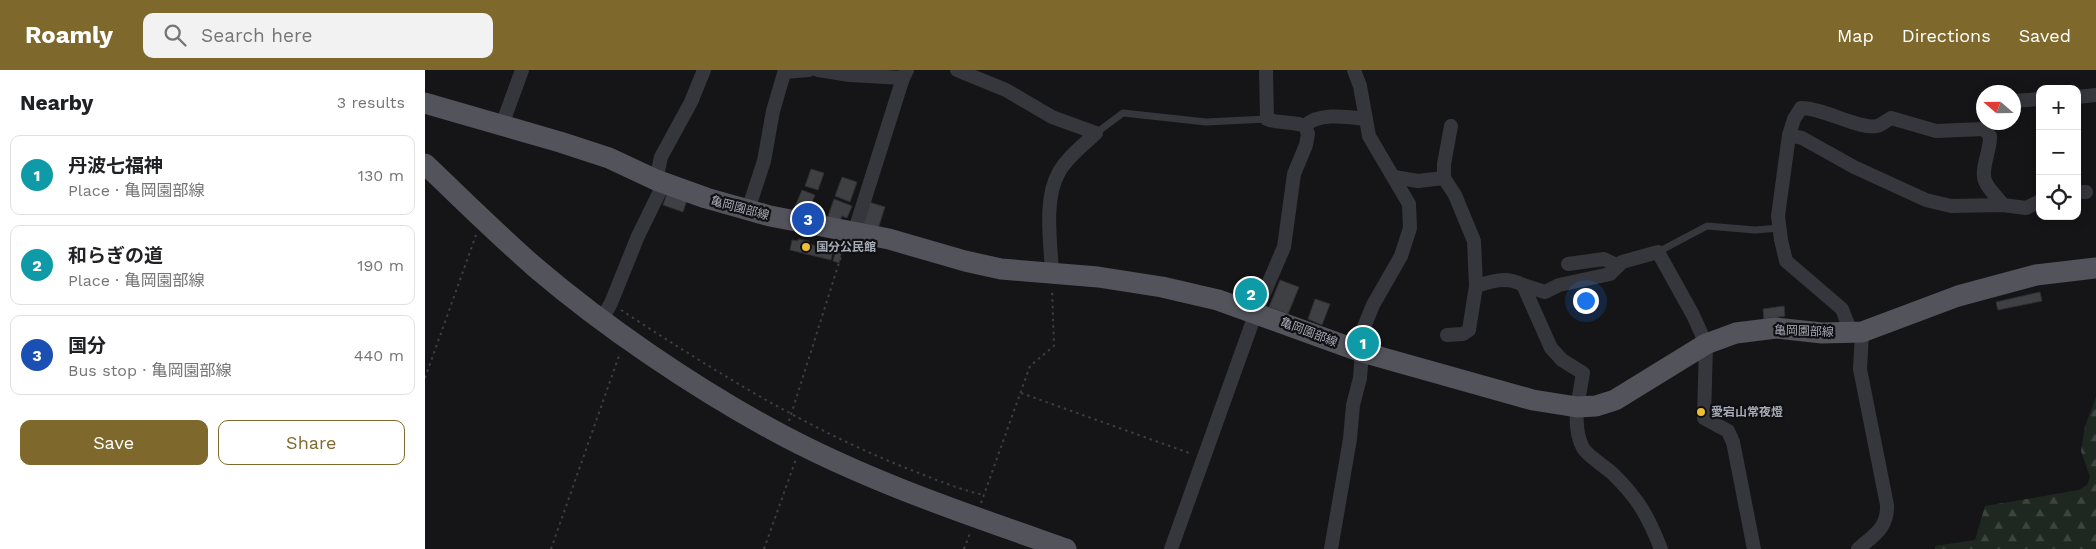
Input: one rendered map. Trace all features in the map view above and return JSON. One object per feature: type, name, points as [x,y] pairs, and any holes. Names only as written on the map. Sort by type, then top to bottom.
[{"type":"main road","name":"亀岡園部線","points":[[425,103],[609,158],[660,182],[748,210],[889,239],[965,261],[1001,269],[1097,277],[1163,287],[1218,300],[1257,312],[1359,351],[1533,400],[1577,406],[1596,406],[1615,400],[1706,344],[1736,333],[1777,328],[1822,333],[1856,332],[1957,296],[2036,275],[2096,268]]},
{"type":"main road","points":[[425,164],[536,268],[606,311],[626,337],[717,397],[792,431],[894,487],[1066,549]]},
{"type":"street","points":[[502,125],[523,70]]},
{"type":"street","points":[[606,311],[660,182],[661,157],[691,102],[704,70]]},
{"type":"street","points":[[748,210],[764,161],[773,111],[785,71],[809,70]]},
{"type":"street","points":[[817,70],[850,75],[905,74],[852,232]]},
{"type":"street","points":[[960,70],[1006,90],[1052,117],[1096,132],[1067,160],[1059,172],[1053,188],[1051,211],[1052,274]]},
{"type":"street","points":[[1171,549],[1257,312],[1284,247],[1294,174],[1306,145],[1308,134],[1305,126],[1277,123],[1267,119],[1266,70]]},
{"type":"street","points":[[1331,549],[1350,439],[1353,405],[1360,378],[1359,351],[1363,327],[1373,305],[1401,256],[1410,228],[1409,204],[1395,177],[1369,136],[1354,70]]},
{"type":"street","points":[[2081,97],[2096,95]]},
{"type":"street","points":[[2021,100],[2036,99]]},
{"type":"street","points":[[1858,549],[1881,528],[1888,518],[1887,505],[1860,369],[1856,332],[1842,309],[1786,261],[1778,216],[1789,135],[1794,119],[1801,108],[1814,108],[1867,126],[1879,126],[1891,118],[1936,131],[1976,127]]},
{"type":"street","points":[[1305,126],[1309,121],[1337,116],[1366,119]]},
{"type":"street","points":[[1447,334],[1463,334],[1469,330],[1476,286],[1474,240],[1455,195],[1444,178],[1444,164],[1451,126]]},
{"type":"street","points":[[1987,130],[1990,136],[1991,147],[1984,169],[1984,182],[2003,205]]},
{"type":"street","points":[[1789,135],[1802,138],[1854,168],[1926,200],[1951,206],[2003,205],[2026,208],[2036,203]]},
{"type":"street","points":[[1395,177],[1418,181],[1444,178]]},
{"type":"street","points":[[1476,286],[1502,279],[1514,280],[1545,292],[1559,285],[1610,274],[1622,262],[1657,252],[1693,315],[1706,344],[1705,418],[1728,431],[1733,442],[1754,549]]},
{"type":"street","points":[[1568,264],[1604,259],[1618,266]]},
{"type":"street","points":[[1523,285],[1551,348],[1562,360],[1583,373],[1577,406],[1577,423],[1584,450],[1629,490],[1649,518],[1661,549]]},
{"type":"lane","points":[[1096,132],[1123,113],[1206,122],[1267,119]]},
{"type":"lane","points":[[1657,252],[1707,226],[1755,230],[1780,228]]},
{"type":"path","points":[[425,378],[482,218]]},
{"type":"path","points":[[765,549],[792,431],[852,232]]},
{"type":"path","points":[[964,549],[1030,366],[1054,346],[1052,274]]},
{"type":"path","points":[[606,311],[710,368],[792,431],[862,450],[962,490],[984,496]]},
{"type":"path","points":[[551,549],[626,337]]},
{"type":"path","points":[[1021,392],[1203,458]]},
{"type":"green space","points":[[2096,397],[2096,549],[1935,549],[1935,546],[1975,540],[1985,506],[2079,490],[2087,485],[2090,477],[2081,451],[2085,426]]},
{"type":"building","points":[[811,169],[824,173],[818,190],[805,186]]},
{"type":"building","points":[[842,177],[857,182],[850,202],[835,196]]},
{"type":"building","points":[[802,190],[815,195],[807,214],[794,209]]},
{"type":"building","points":[[668,191],[688,197],[683,212],[663,205]]},
{"type":"building","points":[[834,199],[852,206],[847,218],[842,216],[839,223],[827,219]]},
{"type":"building","points":[[869,202],[885,207],[878,229],[862,223]]},
{"type":"building","name":"国分公民館","points":[[798,239],[833,250],[831,260],[790,250],[792,240],[798,241]]},
{"type":"building","points":[[836,249],[842,251],[839,263],[833,261]]},
{"type":"building","points":[[1280,280],[1299,287],[1288,314],[1269,307]]},
{"type":"building","points":[[2040,292],[2042,301],[1998,310],[1996,302]]},
{"type":"building","points":[[1315,299],[1330,304],[1322,325],[1308,319]]},
{"type":"building","points":[[1784,306],[1785,316],[1764,319],[1763,309]]},
{"type":"place","name":"国分","points":[[808,219]]},
{"type":"place","name":"国分公民館","points":[[806,247]]},
{"type":"place","name":"和らぎの道","points":[[1251,294]]},
{"type":"place","name":"丹波七福神","points":[[1363,343]]},
{"type":"place","name":"愛宕山常夜燈","points":[[1701,412]]}]
